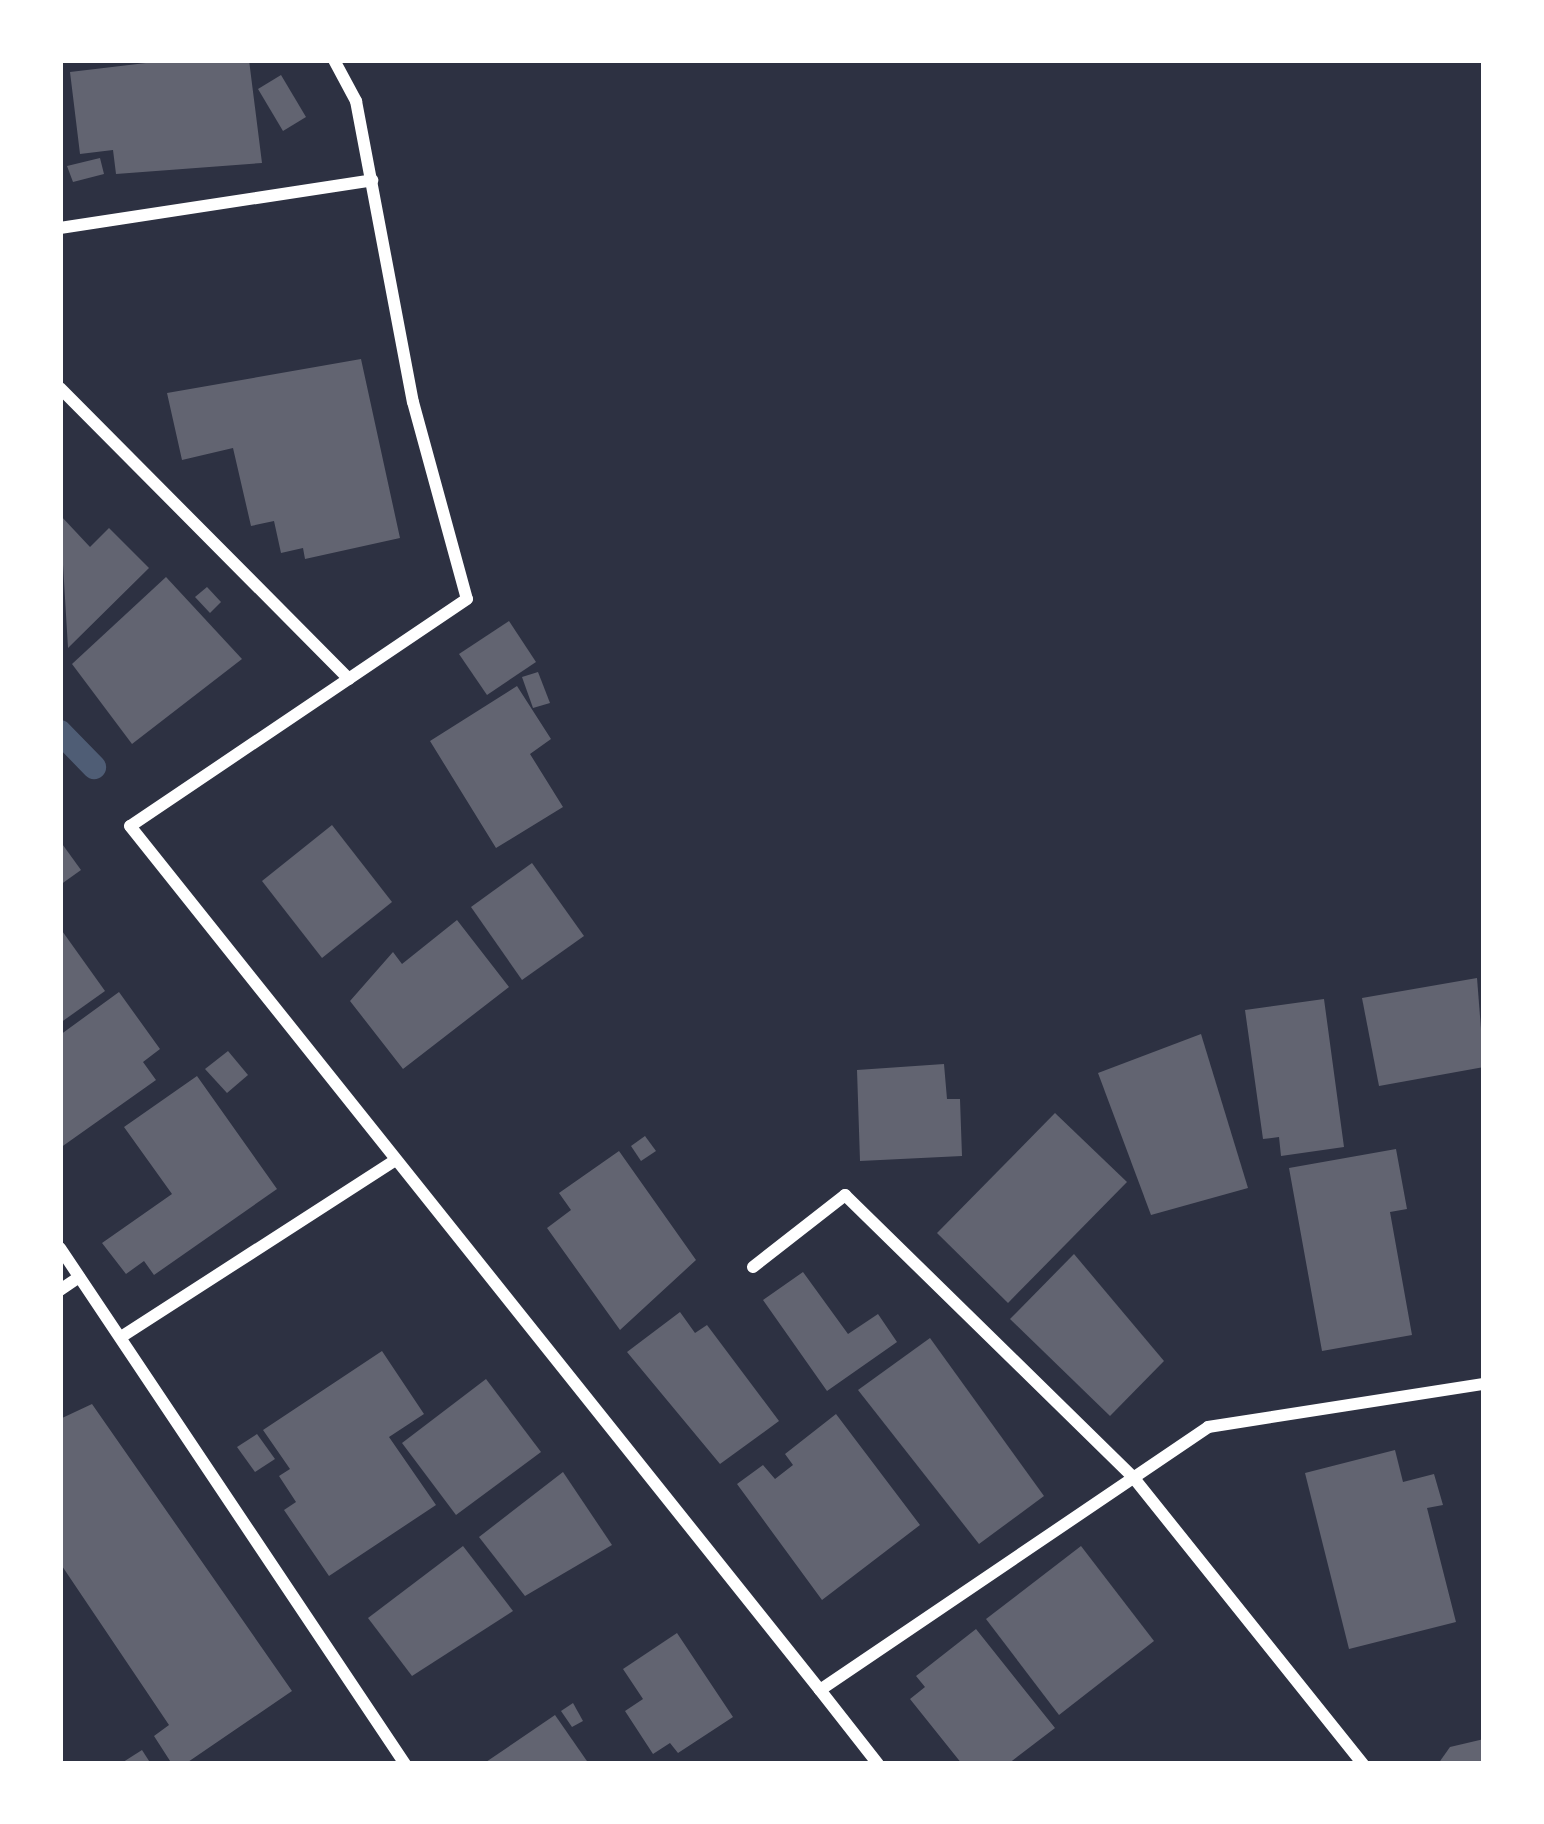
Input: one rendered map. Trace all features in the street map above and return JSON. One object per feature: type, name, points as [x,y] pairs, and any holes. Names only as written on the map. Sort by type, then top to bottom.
[{"type":"street","points":[[334,60],[356,101],[413,402],[467,599],[130,826],[393,1162],[878,1764]]},
{"type":"street","points":[[60,227],[372,180]]},
{"type":"street","points":[[60,388],[349,680]]},
{"type":"street","points":[[122,1337],[393,1162]]},
{"type":"street","points":[[753,1267],[844,1195],[1133,1478],[1363,1764]]},
{"type":"street","points":[[60,1248],[405,1764]]},
{"type":"street","points":[[60,1290],[79,1277]]},
{"type":"street","points":[[820,1690],[1208,1426],[1484,1384]]},
{"type":"building","points":[[171,60],[249,60],[262,163],[116,174],[113,150],[80,154],[70,72]]},
{"type":"building","points":[[281,75],[306,117],[283,131],[258,89]]},
{"type":"building","points":[[100,158],[104,174],[73,182],[67,166]]},
{"type":"building","points":[[361,359],[400,538],[305,559],[303,548],[281,553],[274,521],[251,526],[233,448],[182,460],[167,393]]},
{"type":"building","points":[[60,515],[90,547],[109,528],[149,568],[68,648]]},
{"type":"building","points":[[166,577],[242,659],[132,744],[72,664]]},
{"type":"building","points":[[207,587],[221,602],[210,613],[195,597]]},
{"type":"building","points":[[509,621],[536,662],[487,695],[459,654]]},
{"type":"building","points":[[538,672],[550,703],[533,708],[522,677]]},
{"type":"building","points":[[517,686],[551,739],[530,754],[563,807],[496,848],[430,741]]},
{"type":"building","points":[[332,825],[392,902],[322,958],[262,881]]},
{"type":"building","points":[[60,841],[81,870],[60,885]]},
{"type":"building","points":[[532,863],[584,936],[522,980],[471,907]]},
{"type":"building","points":[[457,920],[509,987],[403,1069],[350,1001],[393,952],[402,964]]},
{"type":"building","points":[[60,928],[105,991],[60,1023]]},
{"type":"building","points":[[1477,978],[1484,1067],[1379,1086],[1362,998]]},
{"type":"building","points":[[119,992],[160,1049],[143,1062],[156,1080],[60,1148],[60,1035]]},
{"type":"building","points":[[1324,999],[1344,1147],[1281,1156],[1279,1137],[1263,1139],[1245,1010]]},
{"type":"building","points":[[1201,1034],[1248,1188],[1151,1215],[1098,1073]]},
{"type":"building","points":[[228,1051],[248,1075],[227,1093],[205,1069]]},
{"type":"building","points":[[944,1064],[947,1099],[960,1099],[962,1156],[860,1161],[857,1070]]},
{"type":"building","points":[[197,1076],[277,1189],[154,1275],[144,1261],[126,1274],[102,1243],[172,1194],[124,1127]]},
{"type":"building","points":[[1055,1113],[1127,1182],[1008,1303],[937,1233]]},
{"type":"building","points":[[645,1136],[656,1151],[641,1161],[631,1146]]},
{"type":"building","points":[[1396,1149],[1407,1209],[1390,1212],[1412,1335],[1322,1351],[1289,1168]]},
{"type":"building","points":[[619,1151],[696,1260],[620,1330],[547,1228],[571,1210],[559,1193]]},
{"type":"building","points":[[1074,1254],[1164,1361],[1110,1416],[1010,1319]]},
{"type":"building","points":[[803,1272],[848,1334],[878,1314],[897,1342],[827,1391],[763,1300]]},
{"type":"building","points":[[680,1312],[695,1333],[707,1325],[779,1421],[720,1464],[627,1352]]},
{"type":"building","points":[[930,1338],[1044,1496],[979,1544],[858,1390]]},
{"type":"building","points":[[382,1351],[424,1414],[389,1437],[436,1505],[329,1576],[284,1510],[296,1502],[279,1476],[290,1469],[263,1430]]},
{"type":"building","points":[[486,1379],[541,1452],[456,1515],[402,1443]]},
{"type":"building","points":[[92,1404],[292,1691],[185,1764],[172,1764],[154,1736],[169,1725],[60,1563],[60,1419]]},
{"type":"building","points":[[836,1414],[920,1525],[822,1600],[737,1484],[763,1465],[775,1479],[793,1465],[785,1454]]},
{"type":"building","points":[[257,1434],[275,1459],[255,1472],[237,1447]]},
{"type":"building","points":[[1395,1450],[1403,1482],[1434,1474],[1443,1505],[1427,1508],[1456,1622],[1349,1649],[1305,1473]]},
{"type":"building","points":[[563,1472],[612,1545],[525,1596],[479,1537]]},
{"type":"building","points":[[463,1546],[513,1611],[412,1676],[368,1618]]},
{"type":"building","points":[[1081,1546],[1154,1641],[1059,1715],[986,1619]]},
{"type":"building","points":[[976,1629],[1055,1728],[1008,1764],[962,1764],[910,1699],[925,1687],[916,1676]]},
{"type":"building","points":[[677,1633],[733,1717],[678,1753],[670,1743],[653,1754],[625,1711],[643,1699],[623,1669]]},
{"type":"building","points":[[573,1703],[583,1721],[572,1727],[561,1711]]},
{"type":"building","points":[[555,1715],[589,1764],[483,1764]]},
{"type":"building","points":[[1484,1739],[1484,1764],[1438,1764],[1450,1747]]},
{"type":"building","points":[[142,1750],[151,1764],[120,1764]]},
{"type":"waterway","points":[[60,732],[94,767]]}]
